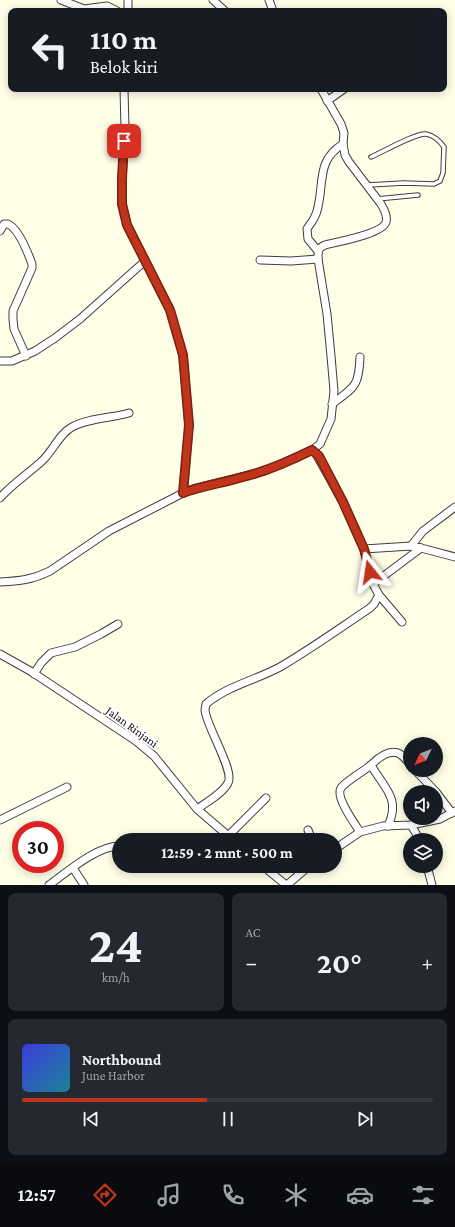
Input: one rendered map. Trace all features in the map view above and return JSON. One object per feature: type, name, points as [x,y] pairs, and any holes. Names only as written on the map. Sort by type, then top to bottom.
[{"type":"street","points":[[61,0],[81,8]]},
{"type":"street","points":[[213,0],[222,8]]},
{"type":"street","points":[[92,8],[107,6],[111,8]]},
{"type":"street","points":[[124,92],[122,204],[127,225],[170,310],[183,355],[189,425],[183,493]]},
{"type":"street","points":[[0,582],[20,581],[40,576],[50,571],[109,531],[183,493],[196,488],[241,478],[264,471],[312,450],[320,444],[331,419],[334,391],[332,356],[318,251],[320,247],[325,245],[372,232],[385,225],[387,221],[385,211],[367,184],[349,162],[346,155],[344,133],[341,124],[322,92]]},
{"type":"street","points":[[327,101],[340,92]]},
{"type":"street","points":[[318,251],[308,239],[307,229],[315,216],[319,202],[324,166],[328,158],[336,149],[344,144]]},
{"type":"street","points":[[0,231],[4,224],[11,225],[18,234],[32,264],[32,268],[13,311],[14,329],[26,356]]},
{"type":"street","points":[[260,260],[291,261],[318,259]]},
{"type":"street","points":[[0,361],[12,361],[26,356],[55,338],[80,319],[145,261]]},
{"type":"street","points":[[332,404],[346,394],[357,381],[360,357]]},
{"type":"street","points":[[0,498],[24,475],[43,461],[64,433],[73,426],[92,420],[129,413]]},
{"type":"street","points":[[312,450],[319,456],[343,502],[364,549],[373,584],[379,595],[402,622]]},
{"type":"street","points":[[411,546],[423,531],[455,507]]},
{"type":"street","points":[[364,549],[411,546],[455,557]]},
{"type":"street","points":[[373,584],[421,548]]},
{"type":"street","points":[[197,809],[219,793],[228,784],[229,780],[228,768],[208,722],[205,710],[206,704],[240,684],[278,667],[315,646],[370,608],[379,595]]},
{"type":"street","points":[[34,674],[41,663],[51,653],[74,647],[118,624]]},
{"type":"street","name":"Jalan Rinjani","points":[[0,654],[34,674],[136,741],[154,756],[197,809],[225,833]]},
{"type":"street","points":[[360,832],[346,809],[340,790],[344,785],[382,756],[397,753],[403,756]]},
{"type":"street","points":[[371,765],[391,796],[393,816],[388,826]]},
{"type":"street","points":[[422,777],[429,785]]},
{"type":"street","points":[[0,820],[67,787]]},
{"type":"street","points":[[235,833],[266,798]]},
{"type":"street","points":[[443,800],[453,812],[443,817]]},
{"type":"street","points":[[342,844],[360,832],[383,826],[411,825],[416,833]]},
{"type":"street","points":[[49,885],[96,852],[112,847]]},
{"type":"street","points":[[73,868],[84,885]]},
{"type":"street","points":[[272,873],[287,885],[301,873]]},
{"type":"street","points":[[429,873],[432,885]]},
{"type":"lane","points":[[367,184],[434,184],[440,181],[443,173],[444,147],[438,140],[426,134],[407,140],[371,157]]},
{"type":"lane","points":[[377,199],[418,195]]},
{"type":"route","points":[[124,141],[122,204],[127,225],[170,310],[183,355],[189,425],[183,493],[196,488],[241,478],[264,471],[312,450],[319,456],[343,502],[364,549],[370,572]]}]
